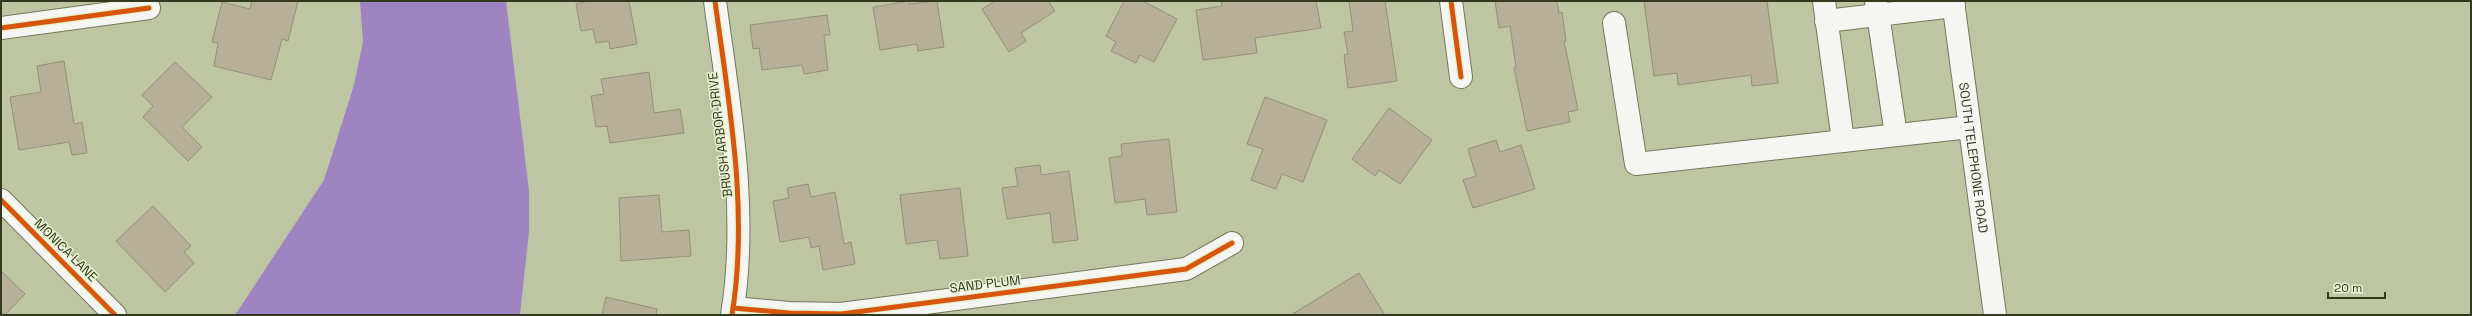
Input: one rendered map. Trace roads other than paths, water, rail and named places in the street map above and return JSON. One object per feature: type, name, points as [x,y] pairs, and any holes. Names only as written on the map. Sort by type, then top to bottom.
[{"type":"street","name":"BRUSH ARBOR DRIVE","points":[[715,1],[737,165],[738,243],[733,311]]},
{"type":"street","points":[[1451,1],[1461,77]]},
{"type":"street","points":[[1843,141],[1825,11],[1954,4]]},
{"type":"street","name":"SOUTH TELEPHONE ROAD","points":[[1954,4],[1995,315]]},
{"type":"street","points":[[1,28],[149,8]]},
{"type":"street","points":[[1877,8],[1896,135]]},
{"type":"street","points":[[1614,23],[1634,164],[1970,127]]},
{"type":"street","name":"MONICA LANE","points":[[1,200],[114,315]]},
{"type":"street","name":"SAND PLUM","points":[[733,311],[849,313],[1186,269],[1232,243]]}]
